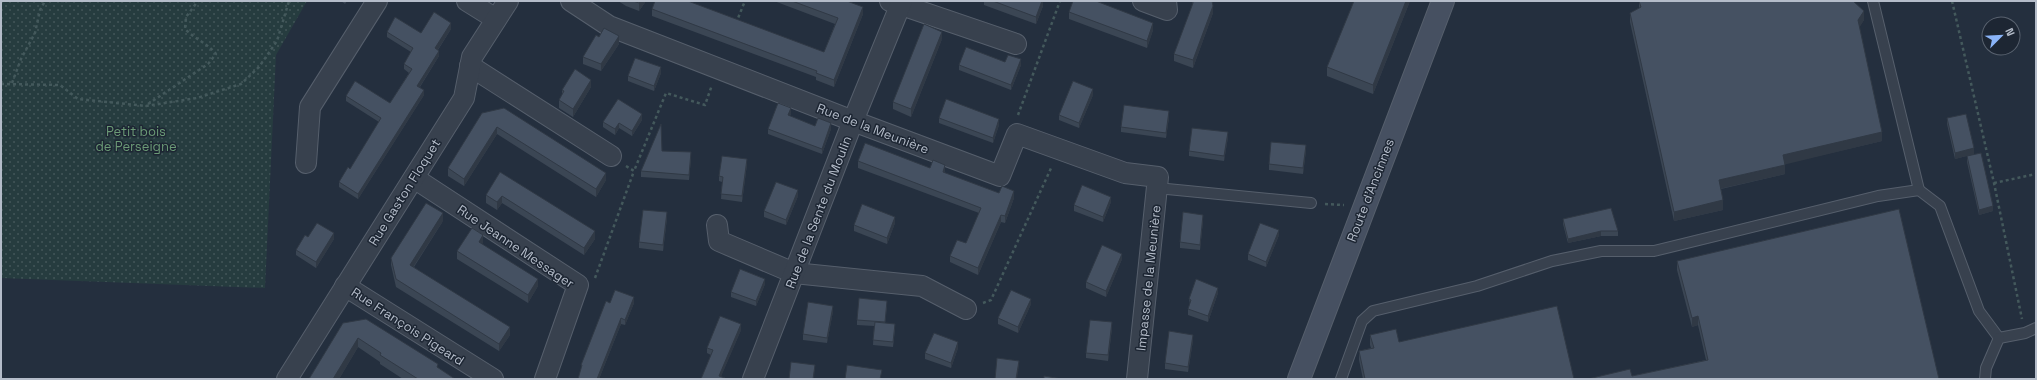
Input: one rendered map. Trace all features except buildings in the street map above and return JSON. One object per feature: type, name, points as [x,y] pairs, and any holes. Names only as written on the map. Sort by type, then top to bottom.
[{"type":"main road","name":"Route d'Ancinnes","points":[[1299,379],[1443,1]]},
{"type":"street","points":[[306,163],[310,107],[377,1]]},
{"type":"street","points":[[467,1],[496,19]]},
{"type":"street","name":"Rue Gaston Floquet","points":[[287,379],[464,98],[472,57],[508,1]]},
{"type":"street","name":"Rue de la Meunière","points":[[571,1],[609,26],[853,121],[1000,176],[1016,134]]},
{"type":"street","points":[[1143,1],[1167,10],[1166,1]]},
{"type":"street","points":[[898,2],[1016,44]]},
{"type":"street","name":"Rue de la Sente du Moulin","points":[[753,379],[898,2]]},
{"type":"street","points":[[470,66],[611,156]]},
{"type":"street","points":[[1016,134],[1125,173],[1157,182]]},
{"type":"street","name":"Rue Jeanne Messager","points":[[414,178],[578,285],[545,379]]},
{"type":"street","name":"Impasse de la Meunière","points":[[1137,379],[1157,182]]},
{"type":"street","points":[[717,225],[719,241],[794,273],[922,286],[966,309]]},
{"type":"street","name":"Rue François Pigeard","points":[[345,286],[492,379]]},
{"type":"lane","points":[[1873,1],[1919,190],[1940,206],[1979,311],[1999,338]]},
{"type":"lane","points":[[1157,182],[1311,203]]},
{"type":"lane","points":[[1341,379],[1362,321],[1373,311],[1477,286],[1552,262],[1601,251],[1654,250],[1878,196],[1919,190]]},
{"type":"lane","points":[[1999,338],[2025,333],[2036,328]]},
{"type":"lane","points":[[1986,379],[1986,368],[1999,338]]},
{"type":"path","points":[[12,83],[21,58],[35,33],[40,10],[45,1]]},
{"type":"path","points":[[60,1],[72,1]]},
{"type":"path","points":[[146,106],[208,64],[216,54],[209,45],[192,36],[185,28],[186,17],[198,1]]},
{"type":"path","points":[[1,84],[60,85],[78,99],[146,106],[197,98],[241,84],[258,67],[277,41],[289,1]]},
{"type":"path","points":[[734,28],[745,1]]},
{"type":"path","points":[[1016,134],[1014,124],[1060,1]]},
{"type":"path","points":[[1952,1],[1994,183],[2025,333]]},
{"type":"path","points":[[572,282],[578,271],[594,282],[634,171],[666,93],[705,105],[718,69]]},
{"type":"path","points":[[966,309],[991,300],[1060,149]]},
{"type":"path","points":[[611,156],[634,171]]},
{"type":"path","points":[[1994,183],[2036,174]]},
{"type":"path","points":[[1311,203],[1364,206]]},
{"type":"green space","name":"Petit bois de Perseigne","points":[[1,1],[307,1],[276,55],[265,288],[1,278]]}]
